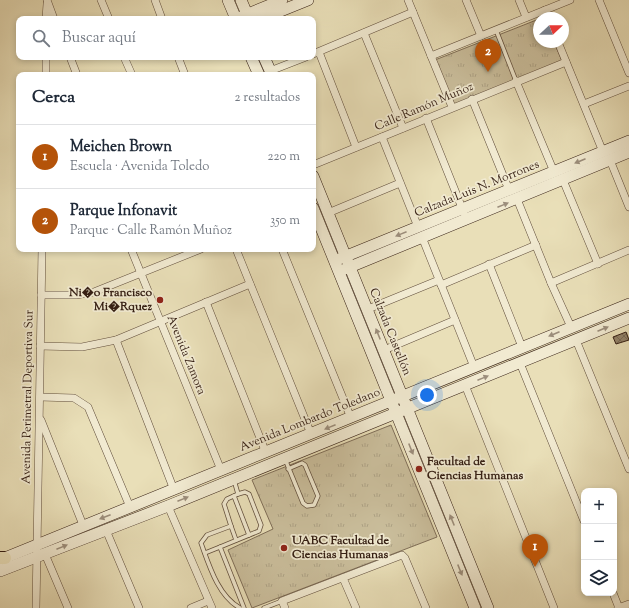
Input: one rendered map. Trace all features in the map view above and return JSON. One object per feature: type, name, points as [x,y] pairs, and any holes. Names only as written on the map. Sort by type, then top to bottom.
[{"type":"main road","points":[[228,0],[235,16]]},
{"type":"main road","points":[[241,0],[248,16]]},
{"type":"main road","points":[[250,16],[282,0]]},
{"type":"main road","points":[[268,16],[308,0]]},
{"type":"main road","points":[[252,60],[258,72]]},
{"type":"main road","points":[[265,60],[271,72]]},
{"type":"main road","name":"Calzada Luis N. Morrones","points":[[335,260],[420,232],[467,219],[517,199],[563,180],[607,156],[629,141]]},
{"type":"main road","name":"Calzada Luis N. Morrones","points":[[339,271],[420,232],[463,209],[509,190],[554,172],[607,156],[629,152]]},
{"type":"main road","name":"Calzada Castellón","points":[[316,183],[488,608]]},
{"type":"main road","name":"Calzada Castellón","points":[[316,215],[475,608]]},
{"type":"main road","name":"Avenida Lombardo Toledano","points":[[2,559],[83,525],[266,453],[629,304]]},
{"type":"main road","points":[[0,571],[168,506],[233,479],[288,463],[407,408],[629,318]]},
{"type":"main road","points":[[288,463],[286,449],[304,440],[311,434]]},
{"type":"main road","points":[[233,479],[241,472],[262,462],[266,453]]},
{"type":"main road","points":[[168,506],[166,499],[169,496],[195,481]]},
{"type":"street","points":[[46,16],[47,0]]},
{"type":"street","points":[[47,0],[53,16]]},
{"type":"street","points":[[101,0],[108,16]]},
{"type":"street","points":[[155,0],[161,16]]},
{"type":"street","points":[[408,0],[452,107]]},
{"type":"street","points":[[466,0],[481,36]]},
{"type":"street","points":[[519,0],[526,17]]},
{"type":"street","points":[[431,56],[570,0]]},
{"type":"street","points":[[599,0],[629,74]]},
{"type":"street","points":[[356,147],[316,53],[413,12]]},
{"type":"street","points":[[364,33],[403,128]]},
{"type":"street","points":[[560,48],[629,207]]},
{"type":"street","points":[[46,60],[46,72]]},
{"type":"street","points":[[71,60],[76,72]]},
{"type":"street","points":[[125,60],[131,72]]},
{"type":"street","points":[[179,60],[184,72]]},
{"type":"street","points":[[273,72],[299,60]]},
{"type":"street","name":"Calle Ramón Muñoz","points":[[316,164],[452,107],[566,62]]},
{"type":"street","points":[[516,81],[554,172]]},
{"type":"street","points":[[584,104],[629,86]]},
{"type":"street","points":[[472,99],[509,190]]},
{"type":"street","points":[[426,118],[467,219]]},
{"type":"street","points":[[382,136],[474,367]]},
{"type":"street","points":[[563,180],[598,264]]},
{"type":"street","points":[[328,213],[400,183]]},
{"type":"street","points":[[517,199],[570,327]]},
{"type":"street","points":[[368,309],[536,246]]},
{"type":"street","points":[[551,283],[629,250]]},
{"type":"street","name":"Avenida Perimetral Deportiva Sur","points":[[36,608],[41,556],[37,545],[42,252]]},
{"type":"street","name":"Avenida Zamora","points":[[132,252],[221,470]]},
{"type":"street","points":[[41,295],[84,295],[141,273],[186,252]]},
{"type":"street","points":[[237,252],[311,434]]},
{"type":"street","points":[[283,252],[352,418]]},
{"type":"street","points":[[489,264],[522,347]]},
{"type":"street","points":[[40,346],[82,347],[116,340],[250,284]]},
{"type":"street","points":[[206,302],[266,453]]},
{"type":"street","points":[[384,350],[455,320]]},
{"type":"street","points":[[116,340],[174,490]]},
{"type":"street","points":[[576,340],[629,470]]},
{"type":"street","points":[[520,363],[581,514]]},
{"type":"street","points":[[464,385],[554,608]]},
{"type":"street","points":[[40,397],[74,398],[88,406],[130,507]]},
{"type":"street","points":[[39,417],[83,525]]},
{"type":"street","points":[[168,506],[212,608]]},
{"type":"street","points":[[106,530],[139,608]]},
{"type":"street","points":[[41,556],[68,608]]},
{"type":"street","points":[[283,605],[344,578],[403,556],[426,608]]},
{"type":"street","points":[[344,578],[356,608]]},
{"type":"street","points":[[614,596],[618,608],[629,604]]},
{"type":"street","points":[[191,608],[208,601]]},
{"type":"lane","points":[[496,30],[516,81]]},
{"type":"lane","points":[[288,463],[302,463],[306,466],[318,496],[314,505],[307,506],[303,503],[288,463]]},
{"type":"lane","points":[[233,479],[236,495],[249,535]]},
{"type":"lane","points":[[205,553],[260,530],[260,523],[249,494],[245,492],[227,499],[224,504],[236,540]]},
{"type":"lane","points":[[231,526],[204,538],[201,543],[221,589],[230,601],[240,608]]},
{"type":"lane","points":[[220,547],[244,608]]},
{"type":"lane","points":[[264,608],[283,605]]},
{"type":"green space","points":[[533,21],[533,48],[557,48],[562,61],[455,106],[435,60]]},
{"type":"green space","points":[[391,425],[437,537],[252,608],[228,550],[273,529],[252,480]]},
{"type":"building","points":[[626,332],[629,340],[616,344],[613,337]]},
{"type":"place","name":"Parque Infonavit","points":[[488,72]]},
{"type":"place","name":"Ni�o Francisco Mi�Rquez","points":[[160,300]]},
{"type":"place","name":"Facultad de Ciencias Humanas","points":[[419,469]]},
{"type":"place","name":"UABC Facultad de Ciencias Humanas","points":[[284,548]]},
{"type":"place","name":"Meichen Brown","points":[[535,567]]}]
